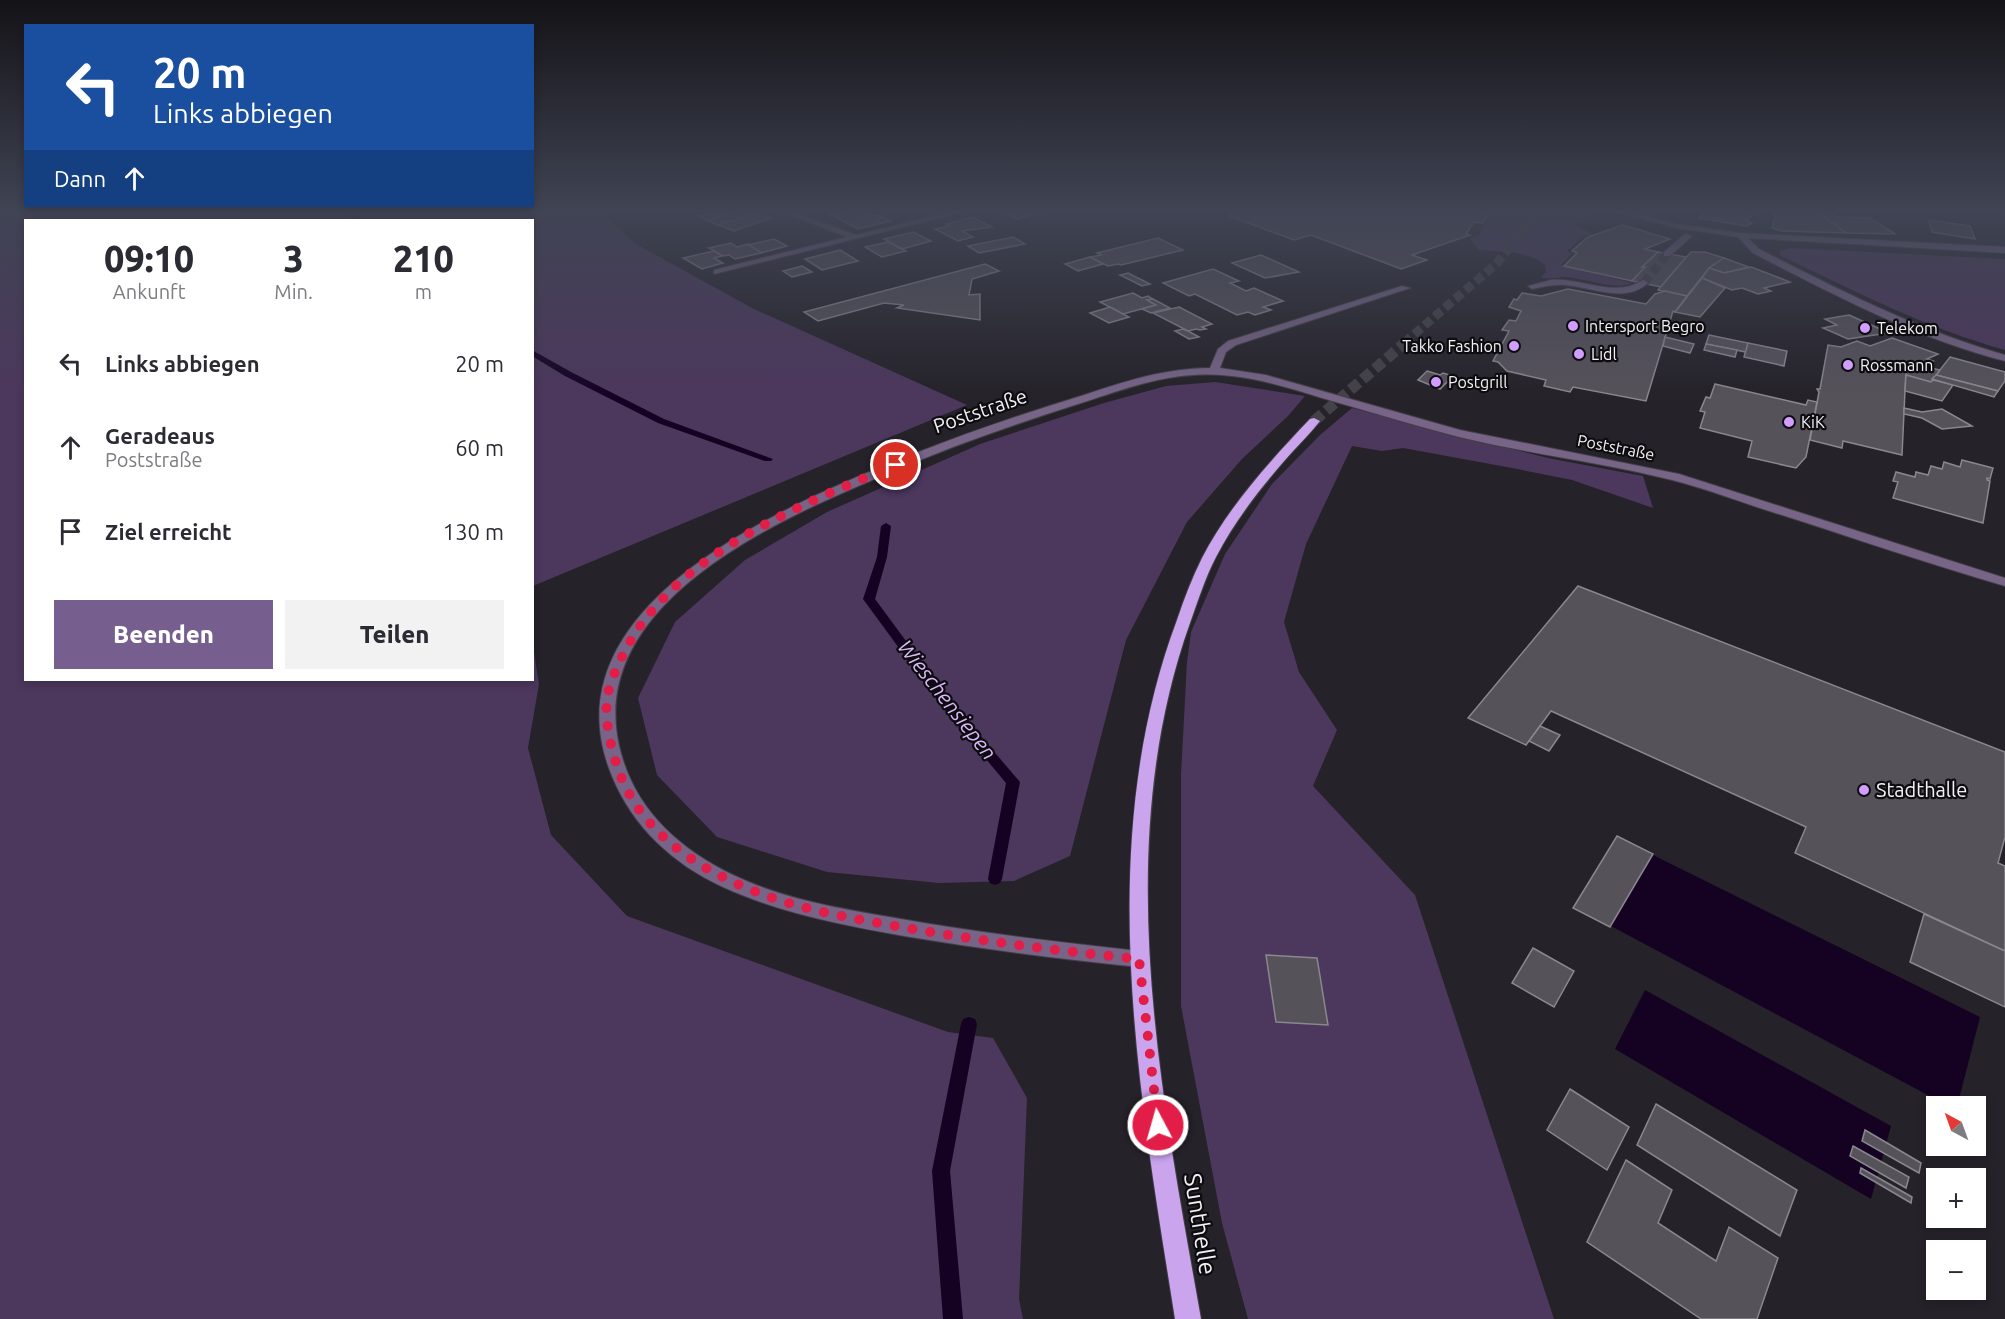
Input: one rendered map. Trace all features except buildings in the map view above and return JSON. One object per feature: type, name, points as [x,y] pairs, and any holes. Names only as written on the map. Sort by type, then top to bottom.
[{"type":"main road","name":"Sunthelle","points":[[1188,1319],[1163,1167],[1139,959],[1138,859],[1142,810],[1161,690],[1182,621],[1199,577],[1228,525],[1262,478],[1314,421]]},
{"type":"street","points":[[1801,274],[1884,314],[1940,338],[2005,358]]},
{"type":"street","points":[[1532,286],[1568,282],[1621,291],[1634,290],[1644,283]]},
{"type":"street","points":[[1214,370],[1226,346],[1404,288]]},
{"type":"street","name":"Poststraße","points":[[1139,959],[979,941],[844,916],[764,895],[718,875],[677,850],[643,816],[623,784],[612,751],[607,725],[607,698],[615,672],[636,631],[658,604],[700,567],[753,531],[848,485],[931,449],[1033,413],[1167,373],[1214,370],[1262,377],[1486,439],[1675,477],[2005,582]]},
{"type":"shaded area","points":[[0,274],[24,274],[24,681],[534,681],[534,652],[539,684],[528,748],[551,835],[627,916],[948,1032],[993,1038],[1027,1098],[1019,1299],[1023,1319],[0,1319]]},
{"type":"shaded area","points":[[534,274],[690,274],[752,308],[967,405],[534,586]]},
{"type":"shaded area","points":[[1544,274],[1595,274],[1632,283],[1616,286],[1565,277],[1541,277]]},
{"type":"shaded area","points":[[1818,274],[2005,274],[2005,350],[1947,331]]},
{"type":"shaded area","points":[[1215,382],[1305,396],[1288,416],[1242,459],[1187,522],[1126,640],[1070,856],[1014,881],[939,883],[827,872],[717,837],[657,775],[638,698],[675,622],[745,560],[827,512],[980,444],[1104,403],[1166,386]]},
{"type":"shaded area","points":[[1352,408],[1548,458],[1643,476],[1653,508],[1572,480],[1403,448],[1382,451],[1352,446],[1306,544],[1284,622],[1299,672],[1337,730],[1313,786],[1415,895],[1554,1319],[1248,1319],[1222,1223],[1181,1006],[1181,774],[1187,662],[1191,632],[1225,554],[1272,484],[1320,435]]},
{"type":"shaded area","points":[[1651,854],[1980,1017],[1960,1096],[1929,1096],[1611,926]]},
{"type":"shaded area","points":[[1645,990],[1891,1126],[1871,1199],[1615,1049]]},
{"type":"waterway","name":"Wieschensiepen","points":[[534,353],[568,374],[661,421],[768,459]]},
{"type":"waterway","name":"Wieschensiepen","points":[[886,526],[882,557],[869,599],[944,701],[1013,782],[995,879]]},
{"type":"waterway","name":"Wieschensiepen","points":[[953,1319],[941,1171],[969,1024]]},
{"type":"tunnel","points":[[1404,343],[1485,274]]},
{"type":"tunnel","points":[[1644,283],[1651,274]]},
{"type":"tunnel","points":[[1314,421],[1406,342]]},
{"type":"place","name":"Intersport Begro","points":[[1573,326]]},
{"type":"place","name":"Telekom","points":[[1865,328]]},
{"type":"place","name":"Takko Fashion","points":[[1514,346]]},
{"type":"place","name":"Lidl","points":[[1579,354]]},
{"type":"place","name":"Rossmann","points":[[1848,365]]},
{"type":"place","name":"Postgrill","points":[[1436,382]]},
{"type":"place","name":"KiK","points":[[1789,422]]},
{"type":"place","name":"Stadthalle","points":[[1864,790]]},
{"type":"route","points":[[896,465],[820,498],[753,531],[700,567],[658,604],[636,631],[625,650],[607,698],[607,725],[612,751],[623,784],[643,816],[658,834],[677,850],[718,875],[764,895],[822,912],[979,941],[1139,959],[1158,1125]]}]
